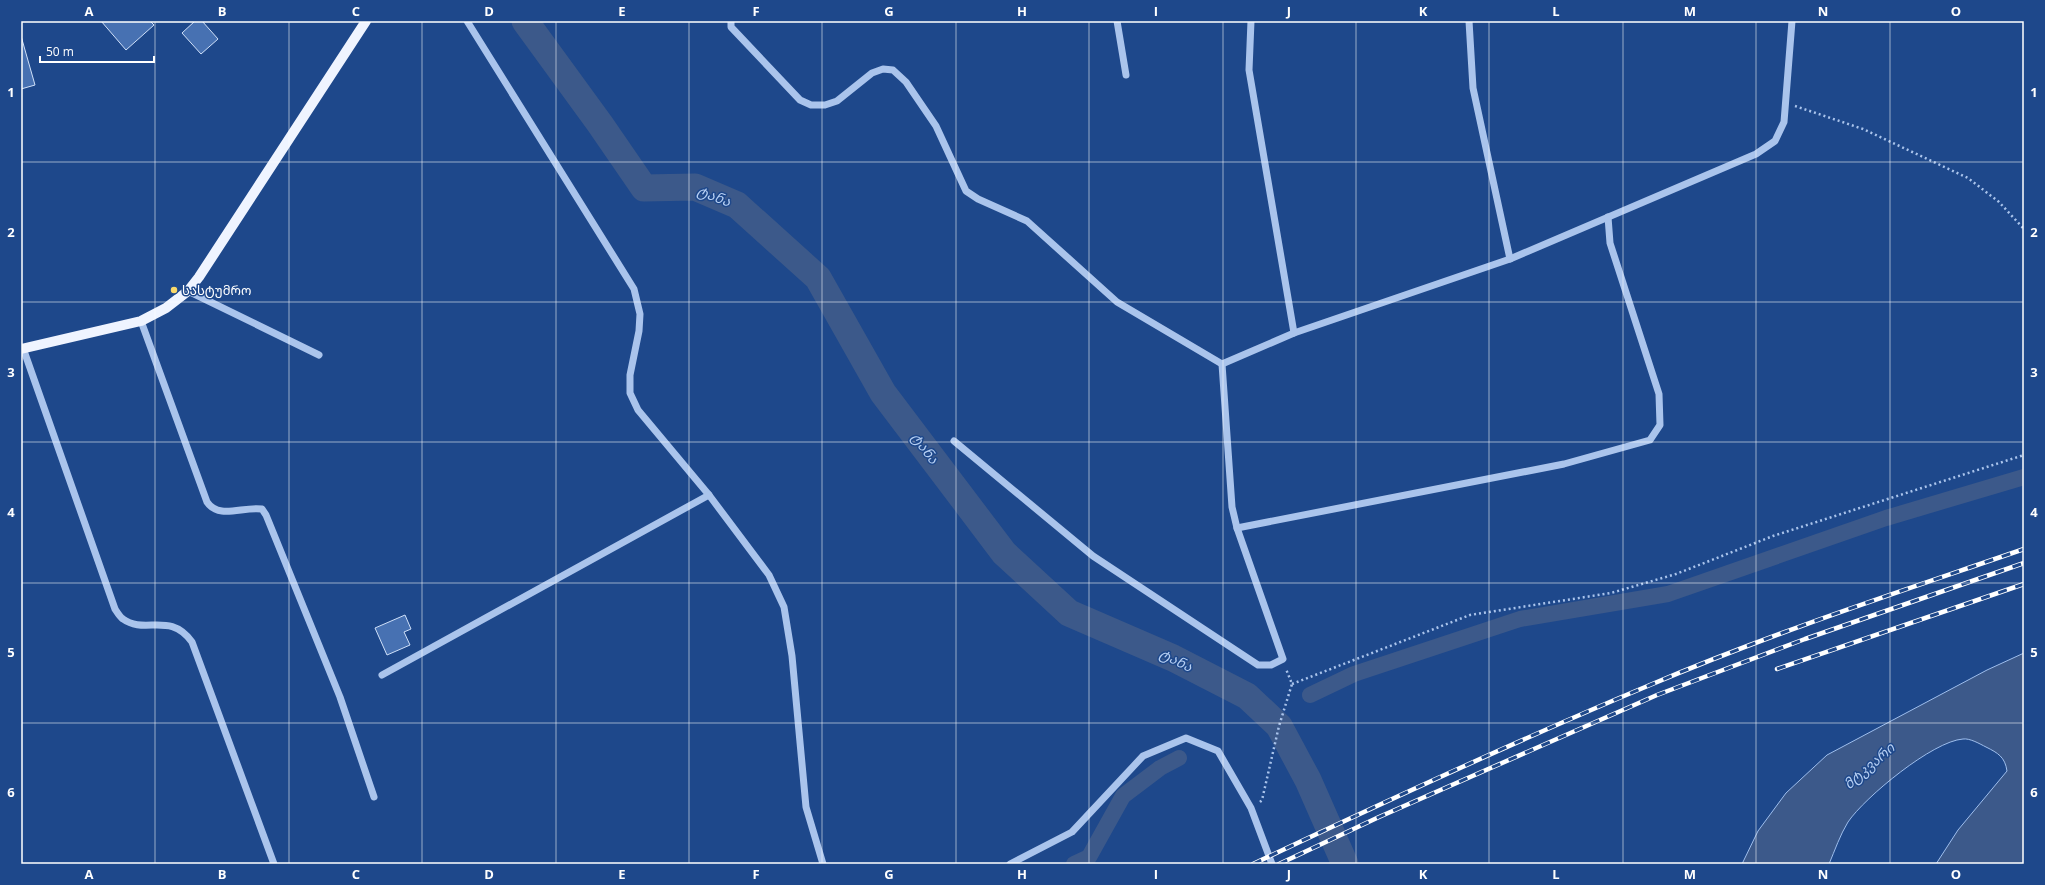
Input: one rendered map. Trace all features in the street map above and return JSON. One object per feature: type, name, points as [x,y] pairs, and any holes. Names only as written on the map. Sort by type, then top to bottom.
[{"type":"main road","points":[[22,349],[141,321],[166,308],[188,291],[200,277],[366,21]]},
{"type":"street","points":[[468,21],[634,289],[640,314],[639,331],[630,375],[630,393],[638,410],[709,495],[769,575],[784,607],[792,656],[806,807],[823,864]]},
{"type":"street","points":[[731,21],[732,27],[800,100],[811,105],[825,105],[836,101],[872,73],[883,69],[893,70],[906,82],[936,126],[966,190],[978,199],[1027,221],[1117,302],[1222,364]]},
{"type":"street","points":[[1118,21],[1126,75]]},
{"type":"street","points":[[1251,21],[1249,70],[1294,333]]},
{"type":"street","points":[[1468,21],[1473,88],[1510,259]]},
{"type":"street","points":[[1222,364],[1294,333],[1510,259],[1756,154],[1775,141],[1784,122],[1792,21]]},
{"type":"street","points":[[1236,528],[1564,464],[1650,440],[1660,425],[1659,394],[1610,243],[1608,217]]},
{"type":"street","points":[[188,291],[319,355]]},
{"type":"street","points":[[141,321],[207,502],[212,509],[220,512],[255,508],[262,509],[266,515],[340,697],[374,797]]},
{"type":"street","points":[[22,349],[115,609],[122,619],[133,623],[174,626],[185,632],[192,642],[274,864]]},
{"type":"street","points":[[954,441],[1093,556],[1245,657],[1258,665],[1270,665],[1283,659],[1236,528],[1232,507],[1222,364]]},
{"type":"street","points":[[382,675],[709,495]]},
{"type":"street","points":[[1010,864],[1072,832],[1143,756],[1186,738],[1218,751],[1250,808],[1272,864]]},
{"type":"path","points":[[1785,103],[1863,129],[1968,178],[1998,202],[2024,229]]},
{"type":"path","points":[[1292,684],[1470,615],[1611,593],[1676,574],[1773,536],[2024,455]]},
{"type":"path","points":[[1250,808],[1262,800],[1279,726],[1292,684],[1283,659]]},
{"type":"water","name":"მტკვარი","points":[[2024,653],[2024,864],[1936,864],[1958,830],[2007,771],[2005,762],[1997,754],[1972,740],[1963,739],[1950,742],[1935,749],[1884,785],[1857,811],[1848,822],[1829,864],[1742,864],[1758,831],[1786,793],[1827,755],[1987,670]]},
{"type":"building","points":[[101,21],[150,21],[154,25],[126,50]]},
{"type":"building","points":[[195,21],[202,21],[218,39],[201,54],[182,33]]},
{"type":"building","points":[[21,36],[35,85],[21,89]]},
{"type":"building","points":[[405,615],[411,629],[404,632],[410,645],[387,655],[375,628]]},
{"type":"waterway","name":"ტანა","points":[[525,21],[600,124],[644,188],[695,187],[737,205],[818,278],[883,393],[1004,553],[1069,613],[1173,658],[1247,696],[1279,726],[1308,780],[1345,864]]},
{"type":"waterway","points":[[1310,695],[1354,674],[1520,619],[1668,594],[1886,518],[2024,477]]},
{"type":"waterway","points":[[1074,864],[1089,857],[1123,796],[1160,768],[1179,758]]},
{"type":"railway","points":[[1253,864],[1500,750],[1696,666],[1789,630],[2024,549]]},
{"type":"railway","points":[[1279,864],[1379,817],[1657,695],[1805,639],[2024,563]]},
{"type":"railway","points":[[1777,669],[2024,584]]},
{"type":"place","name":"სასტუმრო","points":[[174,290]]}]
